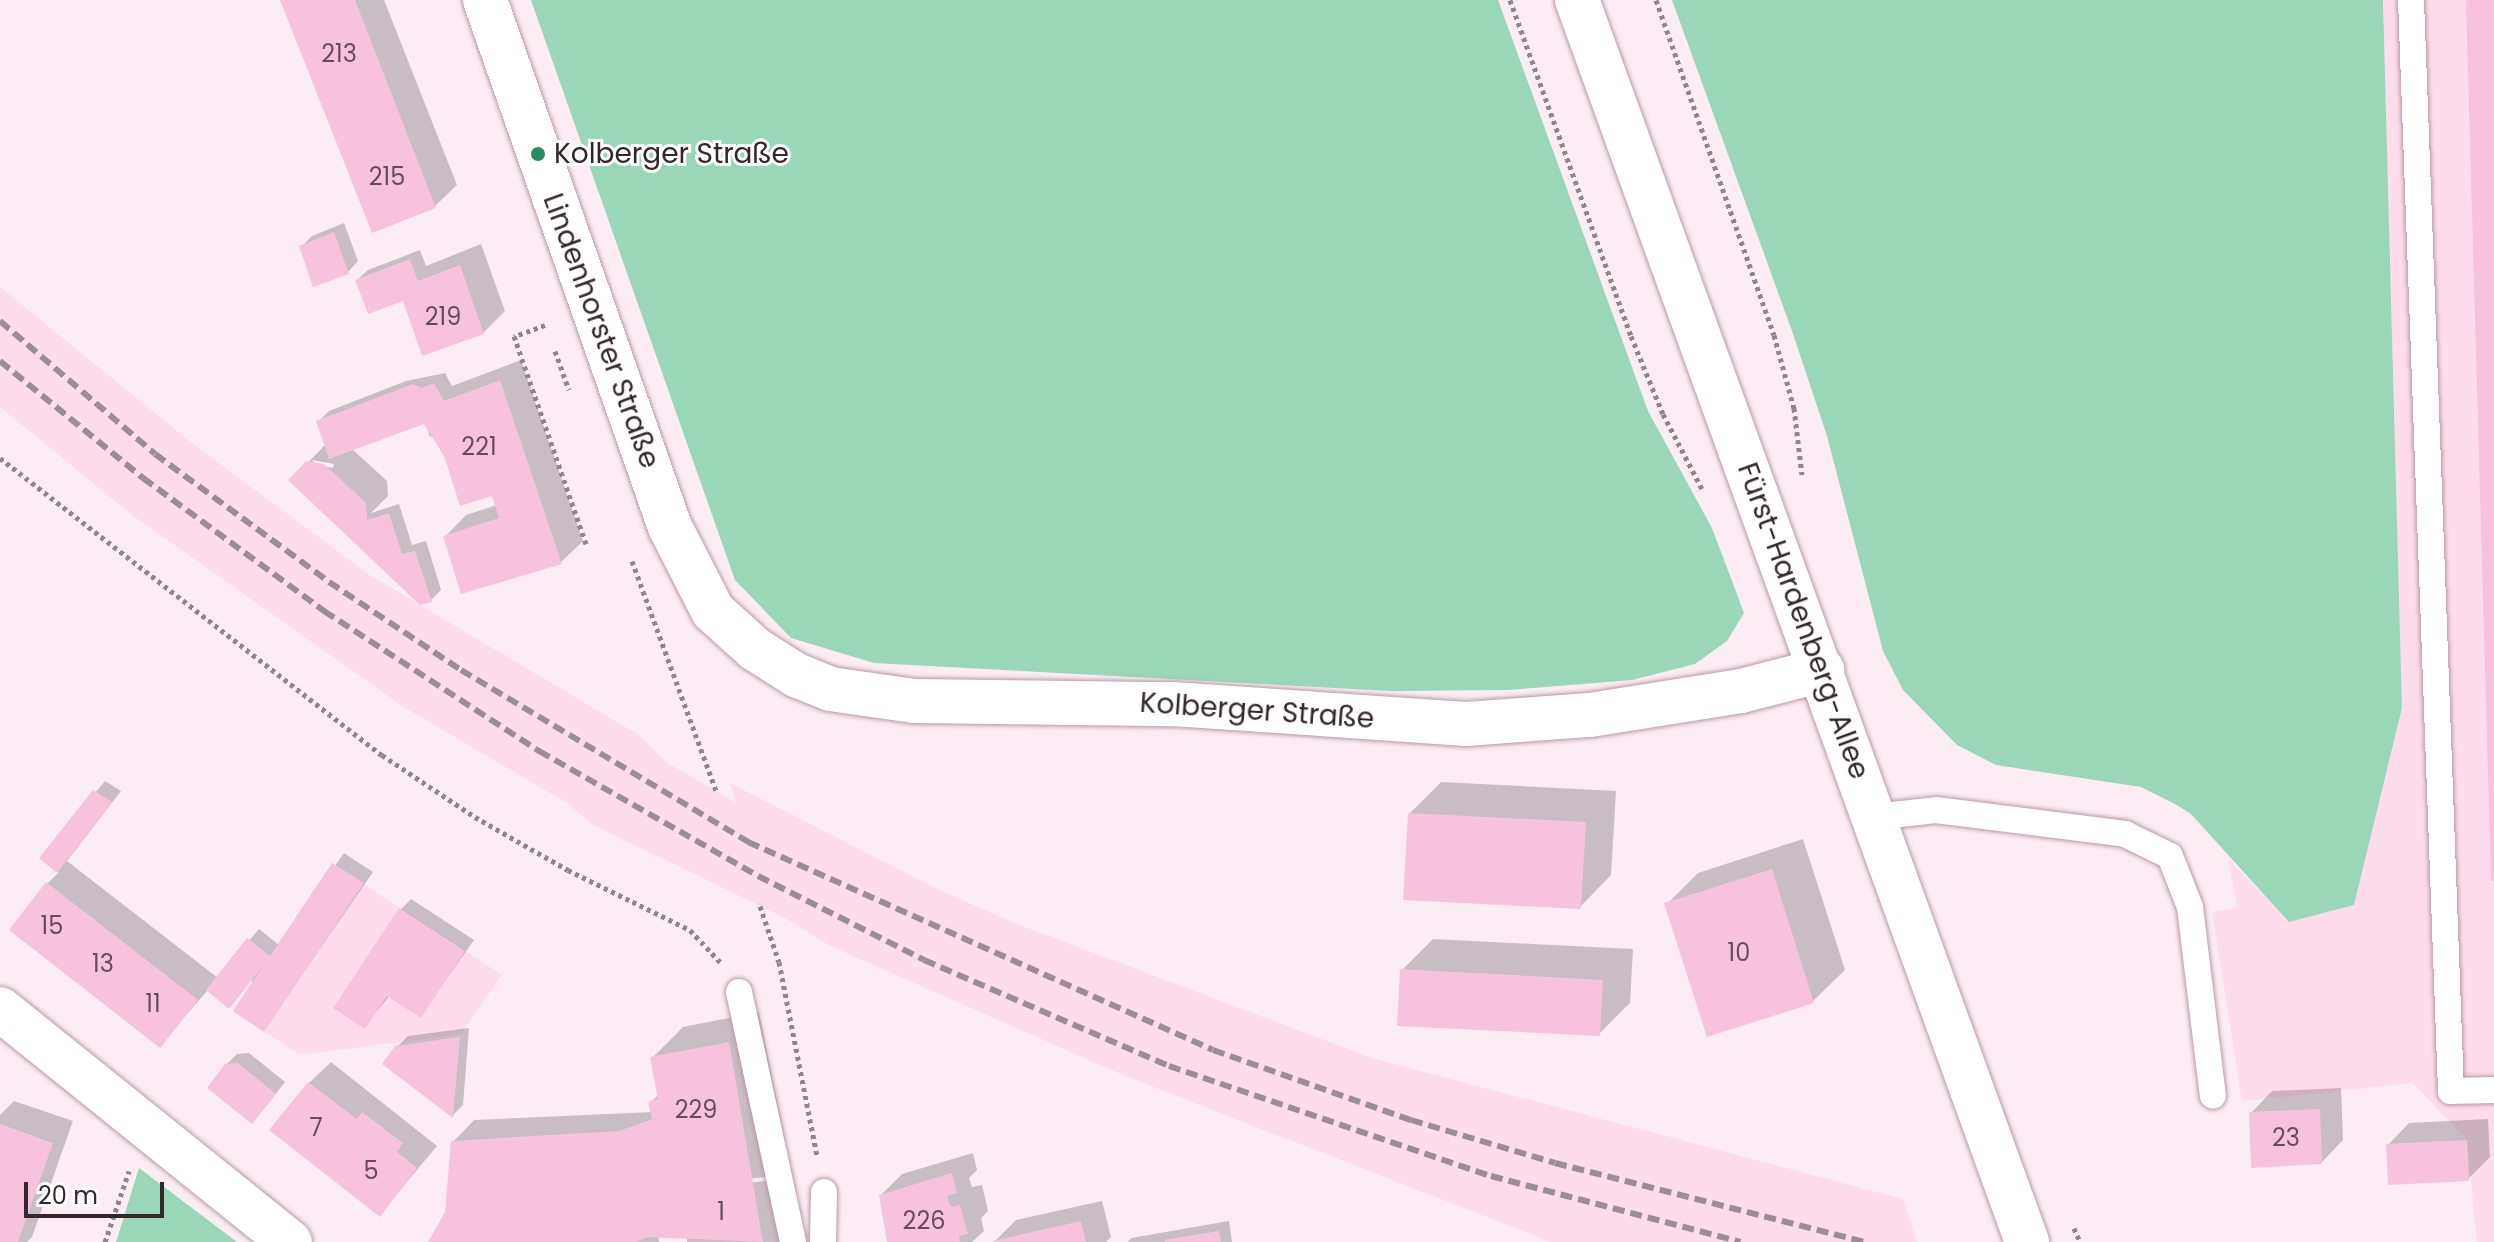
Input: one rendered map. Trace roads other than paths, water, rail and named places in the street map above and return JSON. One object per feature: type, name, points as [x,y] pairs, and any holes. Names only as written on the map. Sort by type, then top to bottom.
[{"type":"street","name":"Lindenhorster Straße","points":[[485,0],[670,527],[713,611]]},
{"type":"street","name":"Fürst-Hardenberg-Allee","points":[[1577,0],[2027,1242]]},
{"type":"street","name":"Kolberger Straße","points":[[713,611],[755,649],[796,675],[830,689],[914,701],[1173,704],[1466,724],[1620,710],[1741,691],[1822,670]]},
{"type":"street","points":[[0,1009],[145,1121],[290,1242]]},
{"type":"lane","points":[[2411,0],[2451,1091],[2494,1090]]},
{"type":"lane","points":[[1874,817],[1936,810],[2125,834],[2170,856],[2190,907],[2213,1096]]},
{"type":"lane","points":[[739,992],[793,1242]]},
{"type":"lane","points":[[823,1242],[824,1192]]},
{"type":"railway","points":[[0,321],[155,454],[329,582],[461,670],[748,842],[1213,1050],[1411,1120],[1555,1163],[1864,1242]]},
{"type":"railway","points":[[0,361],[143,478],[324,611],[539,751],[758,876],[924,960],[1169,1066],[1491,1176],[1740,1242]]},
{"type":"place","name":"Kolberger Straße","points":[[538,154]]}]
